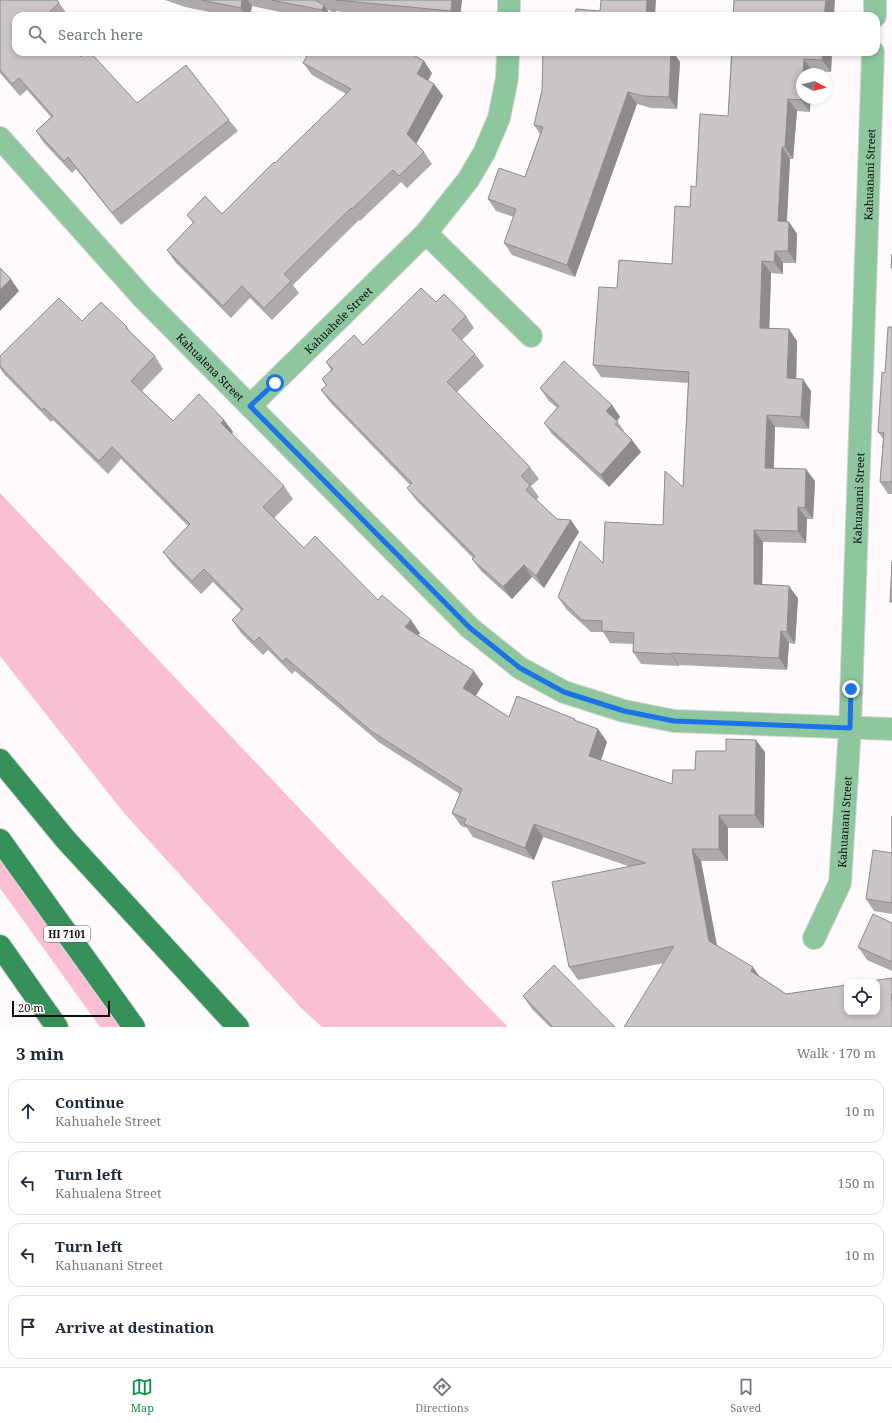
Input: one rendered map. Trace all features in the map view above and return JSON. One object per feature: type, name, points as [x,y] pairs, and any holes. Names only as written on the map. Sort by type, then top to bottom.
[{"type":"main road","points":[[0,760],[66,840],[238,1027]]},
{"type":"main road","name":"HI 7101","points":[[0,840],[134,1027]]},
{"type":"main road","points":[[0,946],[57,1027]]},
{"type":"street","points":[[509,0],[509,12]]},
{"type":"street","points":[[875,0],[875,12]]},
{"type":"street","name":"Kahuahele Street","points":[[250,406],[426,233],[468,180],[484,152],[499,118],[507,78],[508,56]]},
{"type":"street","name":"Kahuanani Street","points":[[814,938],[840,883],[850,728],[873,56]]},
{"type":"street","name":"Kahualena Street","points":[[0,138],[143,298],[470,628],[526,672],[564,692],[624,711],[674,721],[892,729]]},
{"type":"street","points":[[426,233],[531,336]]},
{"type":"shaded area","points":[[0,493],[508,1027],[322,1027],[301,1008],[124,813],[0,656]]},
{"type":"shaded area","points":[[0,851],[124,1027],[100,1027],[0,888]]},
{"type":"building","points":[[0,0],[57,0],[59,3],[49,12],[12,12],[12,56],[94,56],[137,103],[186,65],[229,120],[112,213],[68,157],[64,161],[36,131],[53,116],[19,78],[12,84],[0,70]]},
{"type":"building","points":[[201,0],[242,0],[241,8]]},
{"type":"building","points":[[271,0],[315,0],[324,5],[322,10]]},
{"type":"building","points":[[336,0],[452,0],[451,11]]},
{"type":"building","points":[[601,0],[647,0],[646,12],[576,12],[576,9],[600,11]]},
{"type":"building","points":[[734,0],[826,0],[824,12],[733,12]]},
{"type":"building","points":[[307,56],[415,56],[424,61],[417,74],[434,84],[407,134],[424,152],[399,176],[393,170],[352,209],[351,208],[284,274],[291,281],[264,308],[242,286],[223,306],[167,250],[194,222],[187,215],[205,196],[222,214],[351,89],[303,63]]},
{"type":"building","points":[[543,56],[671,56],[669,97],[643,96],[628,92],[567,265],[504,243],[516,209],[488,199],[499,168],[525,177],[543,127],[534,125],[542,90]]},
{"type":"building","points":[[732,56],[822,56],[822,60],[804,59],[803,68],[796,68],[796,100],[788,99],[785,147],[782,147],[778,221],[789,222],[788,251],[775,251],[774,262],[762,261],[760,328],[789,329],[787,378],[803,379],[801,417],[767,415],[765,468],[806,469],[805,508],[798,507],[798,531],[754,530],[754,584],[789,586],[787,632],[781,631],[779,658],[633,652],[634,633],[602,631],[602,621],[582,620],[558,597],[580,541],[603,563],[605,522],[663,525],[665,471],[683,487],[689,372],[593,365],[599,287],[617,288],[619,260],[672,264],[675,206],[690,207],[691,186],[696,187],[700,114],[728,116]]},
{"type":"building","points":[[0,268],[11,279],[0,290]]},
{"type":"building","points":[[421,288],[436,302],[444,294],[466,316],[452,330],[475,354],[447,382],[530,467],[521,476],[530,485],[526,490],[557,519],[571,520],[536,576],[524,565],[503,587],[472,559],[475,556],[407,488],[412,483],[321,390],[327,385],[322,379],[333,369],[326,362],[354,335],[363,345]]},
{"type":"building","points":[[59,298],[82,321],[101,302],[155,356],[131,381],[173,421],[199,394],[224,420],[221,423],[284,486],[263,507],[304,548],[315,536],[378,600],[382,595],[411,620],[405,627],[474,671],[463,688],[509,717],[517,696],[598,729],[589,756],[672,784],[673,770],[695,770],[696,751],[726,751],[726,739],[756,740],[755,815],[719,815],[719,849],[692,849],[709,941],[753,967],[751,971],[786,994],[844,985],[844,1015],[880,1015],[880,980],[892,978],[892,1027],[624,1027],[674,946],[569,967],[552,882],[646,863],[534,824],[525,848],[464,824],[466,819],[452,813],[462,789],[371,731],[286,658],[283,662],[259,637],[254,642],[232,620],[243,609],[204,569],[192,581],[163,552],[190,524],[112,447],[99,461],[44,408],[42,410],[0,366],[0,356]]},
{"type":"building","points":[[888,327],[892,327],[892,482],[880,482],[884,433],[878,432],[882,372],[885,373]]},
{"type":"building","points":[[564,361],[612,405],[606,411],[618,422],[615,424],[632,440],[601,475],[544,423],[559,406],[540,388]]},
{"type":"building","points":[[892,562],[892,602],[890,602]]},
{"type":"building","points":[[873,850],[892,853],[892,903],[866,899]]},
{"type":"building","points":[[873,914],[892,923],[892,962],[858,947]]},
{"type":"building","points":[[554,965],[615,1027],[553,1027],[523,996]]},
{"type":"route","points":[[275,383],[250,406],[470,628],[520,668],[564,692],[624,711],[674,721],[850,728],[851,689]]}]
